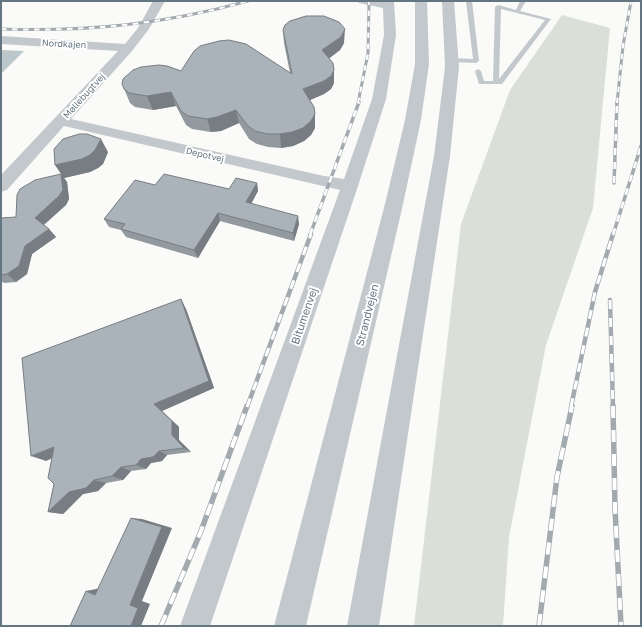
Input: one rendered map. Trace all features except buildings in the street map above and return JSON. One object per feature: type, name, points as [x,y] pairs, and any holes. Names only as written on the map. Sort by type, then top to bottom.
[{"type":"street","name":"Møllebugtvej","points":[[1,186],[128,48],[143,29],[159,1]]},
{"type":"street","points":[[364,1],[388,4]]},
{"type":"street","name":"Strandvejen","points":[[290,626],[394,204],[413,120],[422,64],[421,1]]},
{"type":"street","points":[[363,626],[442,156],[452,68],[448,1]]},
{"type":"street","name":"Bitumenvej","points":[[195,626],[350,186],[379,99],[390,35],[388,4]]},
{"type":"street","name":"Nordkajen","points":[[1,40],[128,48]]},
{"type":"street","name":"Depotvej","points":[[61,121],[316,180],[350,186]]},
{"type":"lane","points":[[452,60],[476,61],[469,1]]},
{"type":"lane","points":[[517,12],[523,1]]},
{"type":"lane","points":[[478,72],[481,83],[496,83],[500,83],[548,19],[498,7],[496,83]]},
{"type":"shaded area","points":[[562,15],[610,28],[593,208],[546,345],[509,537],[503,626],[414,626],[461,224],[510,90]]},
{"type":"shaded area","points":[[1,50],[24,51],[1,74]]},
{"type":"railway","points":[[1,29],[33,30],[95,28],[126,25],[186,16],[248,1]]},
{"type":"railway","points":[[358,103],[368,53],[369,1]]},
{"type":"railway","points":[[617,103],[623,46],[631,1]]},
{"type":"railway","points":[[310,235],[359,102]]},
{"type":"railway","points":[[614,183],[617,102]]},
{"type":"railway","points":[[613,235],[641,146]]},
{"type":"railway","points":[[247,407],[311,234]]},
{"type":"railway","points":[[571,407],[595,292],[613,234]]},
{"type":"railway","points":[[610,300],[613,407]]},
{"type":"railway","points":[[161,626],[201,531],[247,406]]},
{"type":"railway","points":[[539,626],[557,477],[572,406]]},
{"type":"railway","points":[[613,406],[615,508],[621,626]]}]
